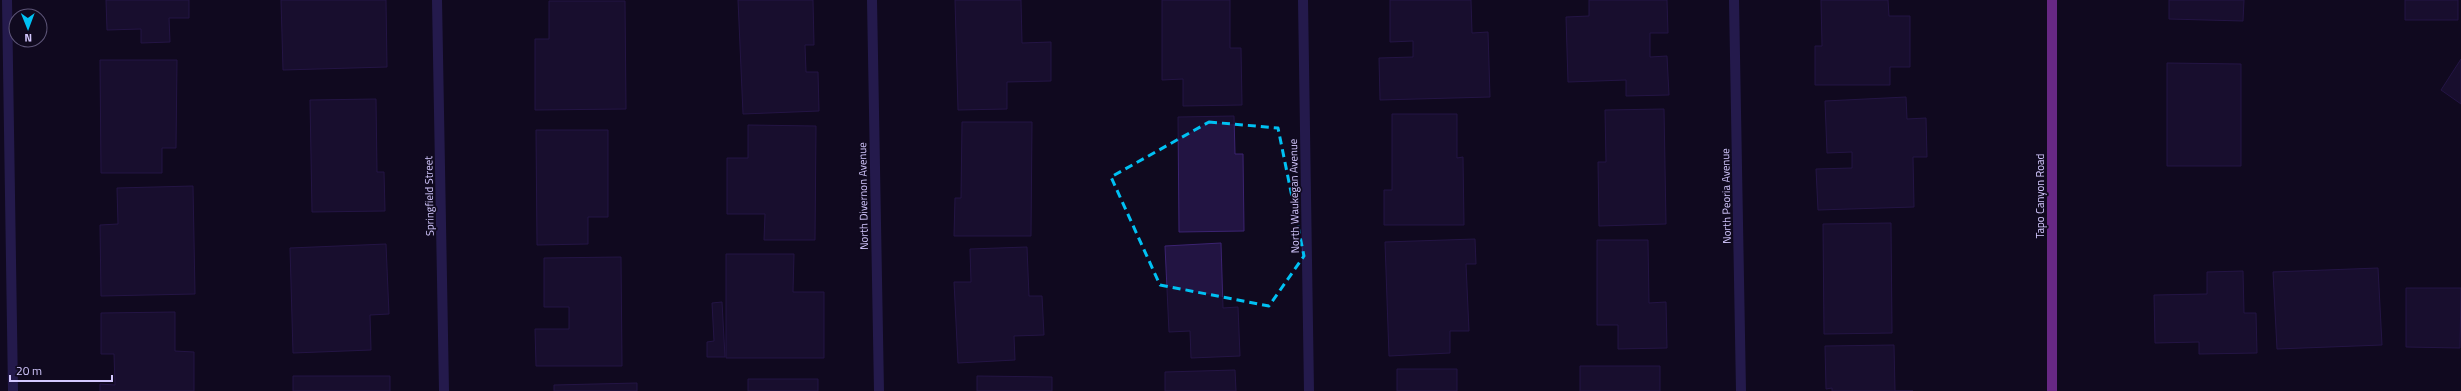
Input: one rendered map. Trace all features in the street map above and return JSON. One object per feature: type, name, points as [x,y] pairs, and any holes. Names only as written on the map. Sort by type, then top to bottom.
[{"type":"main road","name":"Tapo Canyon Road","points":[[2052,0],[2052,391]]},
{"type":"street","points":[[7,0],[13,391]]},
{"type":"street","name":"Springfield Street","points":[[437,0],[444,391]]},
{"type":"street","name":"North Divernon Avenue","points":[[872,0],[879,391]]},
{"type":"street","name":"North Waukegan Avenue","points":[[1303,0],[1309,391]]},
{"type":"street","name":"North Peoria Avenue","points":[[1734,0],[1741,391]]},
{"type":"highlighted area","points":[[1209,122],[1278,128],[1304,256],[1269,306],[1160,285],[1111,177]]},
{"type":"building","points":[[106,0],[189,0],[189,18],[169,18],[170,42],[141,43],[141,29],[107,30]]},
{"type":"building","points":[[281,0],[386,0],[387,67],[283,70]]},
{"type":"building","points":[[738,0],[813,0],[814,45],[805,45],[806,72],[818,72],[819,111],[743,114]]},
{"type":"building","points":[[955,0],[1021,0],[1022,43],[1051,42],[1051,81],[1007,82],[1007,109],[958,110]]},
{"type":"building","points":[[1162,0],[1230,0],[1230,48],[1241,48],[1242,105],[1183,106],[1183,79],[1162,80]]},
{"type":"building","points":[[1390,0],[1471,0],[1472,33],[1488,32],[1490,97],[1380,100],[1379,58],[1413,57],[1413,41],[1390,42]]},
{"type":"building","points":[[1589,0],[1667,0],[1668,33],[1650,33],[1650,57],[1667,56],[1669,95],[1626,96],[1626,80],[1568,82],[1566,17],[1589,16]]},
{"type":"building","points":[[1821,0],[1888,0],[1889,16],[1910,16],[1910,67],[1890,67],[1890,85],[1815,85],[1815,46],[1822,46]]},
{"type":"building","points":[[2169,0],[2244,0],[2243,21],[2169,19]]},
{"type":"building","points":[[2405,0],[2458,0],[2458,20],[2405,20]]},
{"type":"building","points":[[549,1],[625,1],[626,109],[535,110],[535,39],[549,39]]},
{"type":"building","points":[[2461,59],[2461,104],[2441,90]]},
{"type":"building","points":[[100,60],[177,60],[176,148],[162,148],[162,173],[101,173]]},
{"type":"building","points":[[2167,63],[2241,64],[2241,166],[2167,166]]},
{"type":"building","points":[[1906,97],[1907,119],[1926,118],[1927,157],[1913,157],[1914,207],[1818,210],[1816,169],[1852,168],[1852,152],[1827,153],[1825,101]]},
{"type":"building","points":[[376,99],[377,172],[384,172],[385,211],[312,212],[310,100]]},
{"type":"building","points":[[1664,109],[1666,224],[1599,226],[1598,162],[1606,162],[1605,110]]},
{"type":"building","points":[[1392,114],[1457,114],[1457,158],[1463,157],[1464,225],[1384,225],[1384,190],[1392,190]]},
{"type":"building","points":[[1234,116],[1235,154],[1243,154],[1244,231],[1179,232],[1178,117]]},
{"type":"building","points":[[962,122],[1032,122],[1031,236],[954,236],[955,198],[961,198]]},
{"type":"building","points":[[748,125],[816,126],[815,240],[764,240],[765,214],[727,214],[727,158],[748,158]]},
{"type":"building","points":[[536,130],[608,130],[608,217],[588,217],[588,244],[537,245]]},
{"type":"building","points":[[193,186],[195,294],[101,296],[100,225],[118,224],[117,188]]},
{"type":"building","points":[[1891,223],[1892,333],[1824,334],[1823,224]]},
{"type":"building","points":[[1475,239],[1476,264],[1466,264],[1469,331],[1450,331],[1450,353],[1389,356],[1385,242]]},
{"type":"building","points":[[1597,240],[1648,240],[1649,303],[1666,302],[1667,348],[1618,349],[1618,325],[1597,325]]},
{"type":"building","points":[[1221,243],[1223,308],[1238,307],[1240,356],[1191,358],[1190,331],[1169,332],[1165,246]]},
{"type":"building","points":[[386,244],[389,314],[370,315],[371,350],[293,353],[290,248]]},
{"type":"building","points":[[1027,247],[1029,296],[1042,296],[1044,335],[1014,336],[1015,360],[958,363],[954,282],[971,282],[970,249]]},
{"type":"building","points":[[726,254],[794,254],[793,292],[824,292],[824,358],[726,358]]},
{"type":"building","points":[[621,257],[622,366],[536,366],[535,329],[569,329],[569,307],[544,307],[544,258]]},
{"type":"building","points":[[2378,268],[2382,345],[2277,349],[2273,272]]},
{"type":"building","points":[[2243,271],[2244,313],[2256,313],[2257,353],[2199,354],[2199,342],[2155,343],[2154,295],[2207,294],[2207,272]]},
{"type":"building","points":[[2406,288],[2461,288],[2460,348],[2406,347]]},
{"type":"building","points":[[722,302],[725,357],[707,357],[707,342],[714,341],[712,303]]},
{"type":"building","points":[[175,312],[175,351],[194,352],[194,391],[100,391],[100,384],[115,385],[114,354],[101,354],[101,313]]},
{"type":"building","points":[[1894,345],[1895,391],[1832,391],[1832,388],[1826,389],[1825,346]]},
{"type":"building","points":[[1580,366],[1660,366],[1660,391],[1580,391]]},
{"type":"building","points":[[1397,369],[1457,369],[1457,391],[1397,391]]},
{"type":"building","points":[[1235,370],[1236,391],[1165,391],[1165,372]]},
{"type":"building","points":[[293,376],[390,376],[390,391],[293,391]]},
{"type":"building","points":[[977,376],[1052,377],[1052,391],[977,391]]},
{"type":"building","points":[[748,379],[818,379],[818,391],[748,391]]},
{"type":"building","points":[[637,383],[637,391],[554,391],[554,385]]}]
